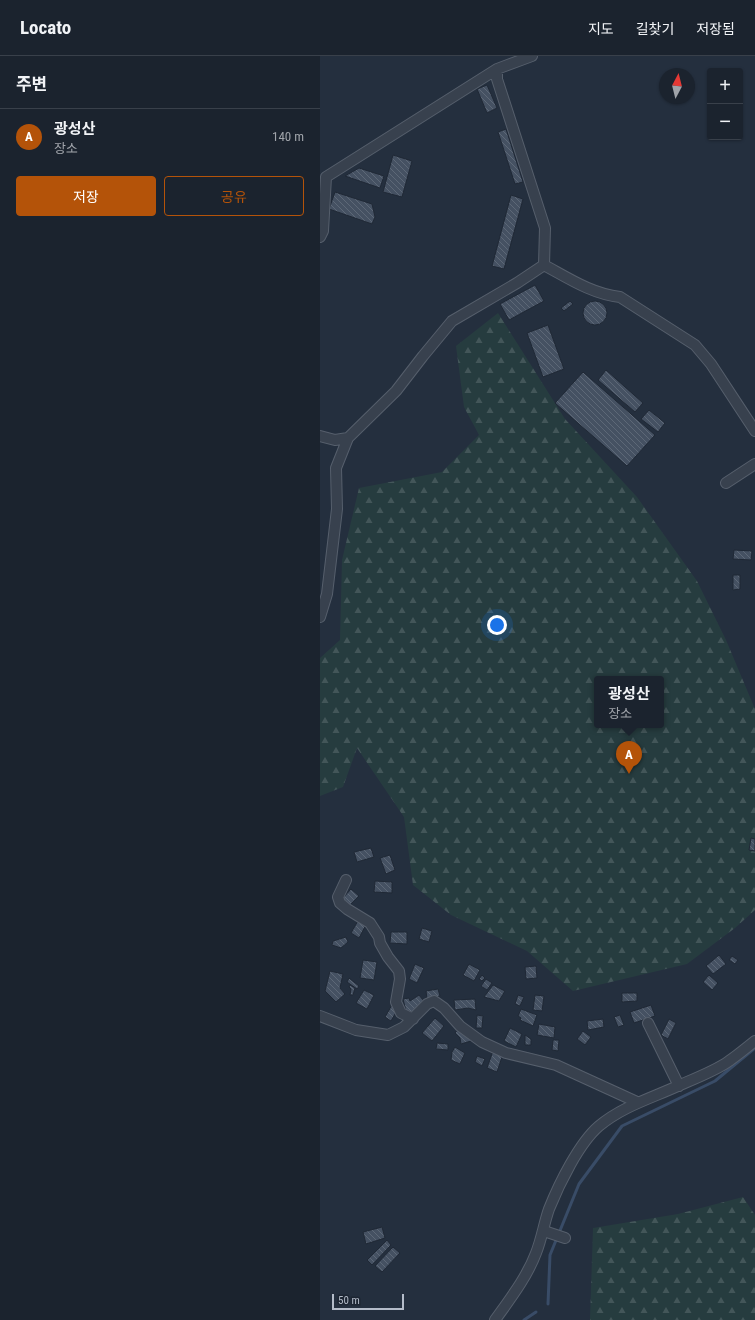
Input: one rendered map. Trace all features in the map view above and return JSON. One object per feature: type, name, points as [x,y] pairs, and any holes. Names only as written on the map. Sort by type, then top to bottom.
[{"type":"street","points":[[320,237],[323,231],[323,176],[497,69],[532,56]]},
{"type":"street","points":[[497,69],[497,79],[545,228],[544,265]]},
{"type":"street","points":[[544,265],[577,283],[606,295],[620,297],[694,345],[711,364],[755,430]]},
{"type":"street","points":[[320,616],[327,594],[337,509],[336,468],[348,438],[396,391],[452,321],[517,283],[544,265]]},
{"type":"street","points":[[320,436],[335,440],[348,438]]},
{"type":"street","points":[[726,483],[755,464]]},
{"type":"street","points":[[346,880],[338,897],[340,903],[370,923],[379,937],[388,957],[398,971],[400,980],[396,1002],[401,1013],[413,1019]]},
{"type":"street","points":[[320,1016],[356,1030],[388,1034],[404,1027],[427,1004],[434,1001],[444,1008],[460,1026],[482,1042],[506,1053],[556,1065],[637,1102]]},
{"type":"street","points":[[648,1023],[679,1086]]},
{"type":"street","points":[[495,1320],[518,1288],[536,1254],[549,1210],[585,1141],[599,1127],[620,1111],[637,1102],[679,1086],[728,1062],[755,1041]]},
{"type":"street","points":[[544,1231],[565,1238]]},
{"type":"green space","points":[[498,313],[565,419],[637,497],[697,581],[726,640],[755,709],[755,910],[735,928],[687,964],[573,991],[527,951],[451,915],[413,885],[404,817],[357,748],[343,787],[320,796],[320,658],[340,640],[342,560],[359,488],[442,472],[479,435],[464,407],[456,346]]},
{"type":"green space","points":[[743,1197],[755,1215],[755,1320],[590,1320],[593,1228],[678,1214]]},
{"type":"building","points":[[487,85],[497,108],[487,113],[477,89]]},
{"type":"building","points":[[506,129],[523,182],[515,184],[498,132]]},
{"type":"building","points":[[393,155],[412,161],[402,197],[383,192]]},
{"type":"building","points":[[359,168],[384,176],[380,188],[345,176]]},
{"type":"building","points":[[335,192],[372,204],[375,217],[372,224],[329,209]]},
{"type":"building","points":[[511,195],[523,199],[504,269],[492,266]]},
{"type":"building","points":[[535,285],[544,301],[509,320],[500,304]]},
{"type":"building","points":[[570,301],[573,304],[564,311],[561,308]]},
{"type":"building","points":[[595,301],[600,302],[606,308],[606,318],[600,324],[595,325],[590,324],[584,318],[583,313],[584,308],[590,302]]},
{"type":"building","points":[[548,325],[564,369],[543,377],[527,333]]},
{"type":"building","points":[[606,370],[643,403],[635,412],[598,380]]},
{"type":"building","points":[[583,372],[655,435],[627,466],[555,403]]},
{"type":"building","points":[[649,410],[665,423],[658,432],[641,419]]},
{"type":"building","points":[[734,550],[752,551],[751,560],[733,559]]},
{"type":"building","points":[[733,575],[740,575],[740,589],[733,590]]},
{"type":"building","points":[[751,838],[755,839],[755,851],[749,850]]},
{"type":"building","points":[[371,848],[374,857],[357,862],[354,852]]},
{"type":"building","points":[[390,855],[395,870],[386,874],[380,858]]},
{"type":"building","points":[[375,881],[392,882],[392,893],[374,892]]},
{"type":"building","points":[[351,889],[359,896],[350,905],[343,898]]},
{"type":"building","points":[[359,919],[367,923],[359,938],[351,933]]},
{"type":"building","points":[[422,928],[432,931],[429,942],[419,939]]},
{"type":"building","points":[[391,932],[407,932],[407,944],[390,943]]},
{"type":"building","points":[[346,937],[348,942],[341,948],[332,945],[333,941]]},
{"type":"building","points":[[719,955],[726,964],[713,974],[706,966]]},
{"type":"building","points":[[732,956],[738,960],[735,964],[729,960]]},
{"type":"building","points":[[363,960],[377,962],[374,980],[360,978]]},
{"type":"building","points":[[415,964],[424,968],[417,983],[409,979]]},
{"type":"building","points":[[469,964],[480,970],[474,981],[463,975]]},
{"type":"building","points":[[536,966],[537,978],[526,979],[525,967]]},
{"type":"building","points":[[330,971],[343,974],[340,988],[345,994],[336,1002],[325,991]]},
{"type":"building","points":[[482,975],[485,978],[482,981],[479,979]]},
{"type":"building","points":[[709,975],[718,983],[712,990],[703,982]]},
{"type":"building","points":[[349,978],[359,986],[357,989],[347,982]]},
{"type":"building","points":[[486,979],[492,983],[487,990],[481,986]]},
{"type":"building","points":[[350,985],[355,988],[353,995],[350,995]]},
{"type":"building","points":[[493,985],[505,991],[499,1001],[484,997]]},
{"type":"building","points":[[438,989],[440,996],[427,999],[426,991]]},
{"type":"building","points":[[364,990],[374,995],[367,1009],[356,1003]]},
{"type":"building","points":[[622,993],[637,993],[637,1001],[622,1002]]},
{"type":"building","points":[[419,995],[423,1000],[414,1012],[406,1011],[403,999],[409,998],[410,1001]]},
{"type":"building","points":[[518,995],[524,997],[520,1006],[515,1004]]},
{"type":"building","points":[[535,995],[544,996],[542,1011],[533,1010]]},
{"type":"building","points":[[475,999],[476,1010],[468,1008],[455,1010],[454,1000]]},
{"type":"building","points":[[392,1005],[398,1009],[391,1021],[385,1017]]},
{"type":"building","points":[[651,1005],[655,1016],[634,1023],[630,1012]]},
{"type":"building","points":[[521,1009],[537,1015],[533,1026],[520,1020],[521,1018],[518,1016]]},
{"type":"building","points":[[477,1015],[483,1016],[482,1028],[476,1028]]},
{"type":"building","points":[[620,1015],[624,1025],[618,1027],[614,1017]]},
{"type":"building","points":[[435,1018],[444,1026],[432,1041],[422,1033]]},
{"type":"building","points":[[603,1019],[604,1027],[588,1030],[587,1021]]},
{"type":"building","points":[[669,1019],[676,1023],[668,1039],[661,1035]]},
{"type":"building","points":[[539,1024],[555,1027],[554,1038],[537,1035]]},
{"type":"building","points":[[459,1028],[471,1041],[461,1044],[460,1038],[455,1033]]},
{"type":"building","points":[[510,1028],[522,1034],[516,1047],[504,1041]]},
{"type":"building","points":[[583,1031],[591,1037],[585,1045],[577,1039]]},
{"type":"building","points":[[525,1035],[531,1039],[531,1045],[525,1045]]},
{"type":"building","points":[[553,1040],[559,1040],[558,1051],[552,1050]]},
{"type":"building","points":[[437,1043],[448,1044],[448,1050],[436,1049]]},
{"type":"building","points":[[455,1047],[465,1053],[460,1064],[451,1060],[452,1052]]},
{"type":"building","points":[[493,1051],[503,1054],[497,1072],[487,1068]]},
{"type":"building","points":[[477,1056],[485,1059],[482,1066],[475,1062]]},
{"type":"building","points":[[382,1227],[385,1238],[366,1244],[363,1232]]},
{"type":"building","points":[[387,1240],[391,1245],[372,1265],[367,1260]]},
{"type":"building","points":[[393,1247],[400,1253],[382,1272],[375,1266]]},
{"type":"waterway","points":[[548,1304],[550,1255],[579,1184],[622,1126],[715,1081],[755,1048]]},
{"type":"waterway","points":[[524,1320],[536,1312]]},
{"type":"place","name":"광성산","points":[[629,774]]}]
